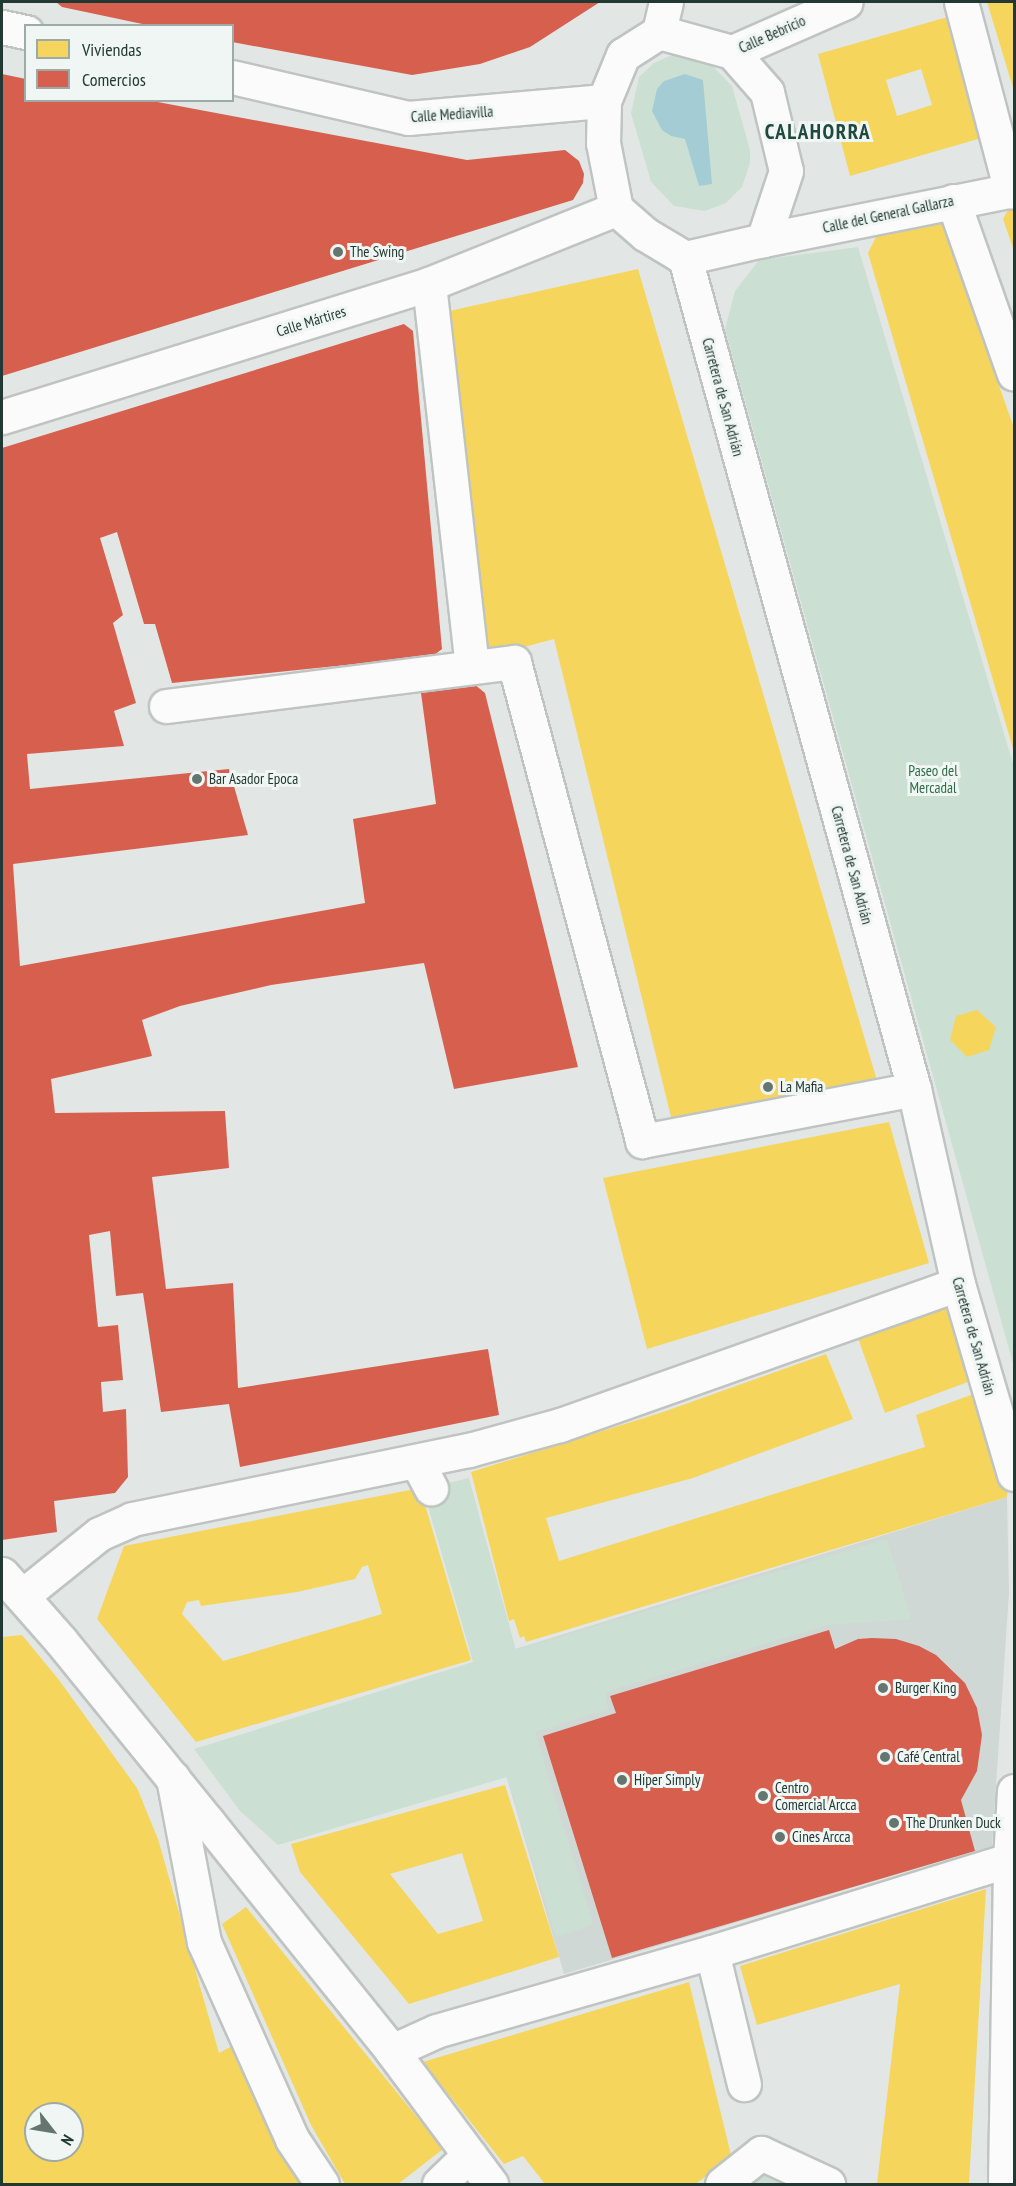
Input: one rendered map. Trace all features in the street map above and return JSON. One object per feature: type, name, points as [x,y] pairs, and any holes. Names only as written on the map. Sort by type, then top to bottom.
[{"type":"street","name":"Calle Bebricio","points":[[732,52],[846,2]]},
{"type":"street","points":[[961,2],[1013,191]]},
{"type":"street","points":[[663,17],[732,52],[767,92],[786,171],[763,240],[685,258],[645,234],[616,209],[603,143],[604,101],[623,55],[663,17]]},
{"type":"street","points":[[2,27],[24,32]]},
{"type":"street","name":"Calle Mediavilla","points":[[234,77],[408,118],[604,101]]},
{"type":"street","name":"Calle del General Gallarza","points":[[763,240],[952,201],[1013,191]]},
{"type":"street","points":[[952,201],[1014,374]]},
{"type":"street","name":"Calle Mártires","points":[[2,417],[429,284],[616,209]]},
{"type":"street","name":"Carretera de San Adrián","points":[[685,258],[914,1089],[958,1284],[1014,1474]]},
{"type":"street","points":[[429,284],[472,666]]},
{"type":"street","points":[[166,706],[514,662],[642,1142],[914,1089]]},
{"type":"street","points":[[491,2184],[392,2051],[173,1778],[12,1585],[99,1534],[132,1520],[424,1475],[469,1450],[560,1425],[958,1284]]},
{"type":"street","points":[[173,1778],[204,1942],[292,2139],[322,2184]]},
{"type":"street","points":[[1003,2182],[1010,1860],[1014,1791]]},
{"type":"street","points":[[392,2051],[436,2031],[712,1952],[1010,1860]]},
{"type":"street","points":[[712,1952],[744,2084]]},
{"type":"street","points":[[722,2184],[761,2153],[828,2184]]},
{"type":"street","points":[[439,2184],[469,2155]]},
{"type":"shaded area","points":[[1007,1497],[1009,1593],[992,1846],[564,1974],[473,1662]]},
{"type":"green space","points":[[690,54],[707,60],[732,86],[750,150],[750,163],[742,187],[726,203],[705,211],[674,206],[651,182],[631,113],[639,77],[654,63],[672,55]]},
{"type":"green space","name":"Paseo del Mercadal","points":[[858,247],[1014,767],[1014,1367],[725,329],[735,291],[759,260]]},
{"type":"green space","points":[[469,1478],[516,1650],[887,1539],[911,1619],[827,1625],[605,1692],[608,1709],[535,1732],[593,1924],[556,1937],[507,1777],[278,1845],[240,1811],[194,1749],[473,1662],[423,1489]]},
{"type":"green space","points":[[765,2173],[796,2184],[747,2184]]},
{"type":"water","points":[[685,74],[703,80],[712,184],[699,186],[685,139],[671,136],[662,130],[652,111],[657,89],[664,81]]},
{"type":"building: Viviendas","points":[[987,2],[1014,2],[1014,91]]},
{"type":"building: Viviendas","points":[[951,16],[985,137],[850,176],[818,54]],"holes":[[[921,69],[932,105],[897,116],[886,80]]]},
{"type":"building: Viviendas","points":[[1014,199],[1014,251],[1003,219]]},
{"type":"building: Viviendas","points":[[940,218],[1014,428],[1014,752],[868,253],[881,227]]},
{"type":"building: Viviendas","points":[[638,269],[878,1084],[673,1125],[554,639],[524,647],[481,651],[449,311]]},
{"type":"building: Viviendas","points":[[977,1010],[996,1027],[989,1050],[967,1057],[950,1040],[956,1016]]},
{"type":"building: Viviendas","points":[[889,1122],[929,1263],[647,1349],[603,1178]]},
{"type":"building: Viviendas","points":[[949,1294],[973,1380],[885,1413],[855,1330]]},
{"type":"building: Viviendas","points":[[826,1354],[853,1419],[693,1478],[546,1518],[559,1561],[925,1447],[916,1415],[971,1395],[981,1395],[987,1401],[1008,1489],[1007,1497],[526,1642],[524,1636],[520,1638],[514,1619],[509,1621],[471,1472],[663,1412]]},
{"type":"building: Viviendas","points":[[420,1488],[471,1660],[196,1742],[97,1619],[124,1546]],"holes":[[[368,1565],[382,1614],[223,1661],[182,1614],[187,1602],[199,1600],[201,1606],[297,1592],[355,1579],[362,1567]]]},
{"type":"building: Viviendas","points":[[22,1635],[59,1680],[137,1788],[158,1839],[219,2053],[234,2045],[306,2184],[2,2184],[2,1637]]},
{"type":"building: Viviendas","points":[[505,1785],[559,1957],[409,2004],[300,1872],[291,1844]],"holes":[[[462,1853],[483,1921],[438,1934],[390,1874]]]},
{"type":"building: Viviendas","points":[[986,1889],[969,2184],[877,2184],[900,1984],[757,2025],[740,1966]]},
{"type":"building: Viviendas","points":[[246,1907],[443,2149],[398,2184],[345,2184],[311,2125],[222,1924]]},
{"type":"building: Viviendas","points":[[689,1982],[731,2155],[723,2165],[695,2184],[545,2184],[523,2156],[504,2164],[423,2062]]},
{"type":"building: Comercios","points":[[56,2],[600,2],[530,47],[480,64],[412,75],[234,42],[234,24],[143,24],[62,7]]},
{"type":"building: Comercios","points":[[2,74],[24,79],[24,102],[158,102],[467,160],[565,150],[579,161],[584,174],[583,183],[573,200],[2,376]]},
{"type":"building: Comercios","points":[[404,324],[413,331],[442,649],[433,656],[172,683],[155,624],[144,624],[117,532],[100,538],[123,615],[113,623],[136,703],[114,711],[124,746],[27,754],[30,789],[229,769],[248,835],[13,864],[20,966],[365,903],[353,819],[436,804],[421,693],[474,684],[485,693],[578,1067],[454,1089],[424,963],[271,985],[180,1006],[142,1020],[152,1056],[51,1079],[55,1113],[225,1111],[229,1168],[152,1177],[166,1289],[233,1283],[238,1388],[488,1349],[499,1415],[240,1467],[229,1404],[161,1412],[143,1293],[116,1296],[110,1231],[89,1235],[98,1327],[118,1325],[123,1380],[101,1382],[103,1412],[126,1409],[128,1477],[115,1493],[54,1501],[57,1532],[2,1540],[2,448]]},
{"type":"building: Comercios","name":"Centro Comercial Arcca","points":[[829,1630],[835,1649],[858,1639],[872,1638],[896,1639],[919,1646],[936,1655],[965,1683],[977,1708],[982,1735],[977,1771],[961,1800],[975,1851],[612,1958],[543,1736],[616,1713],[610,1696]]},
{"type":"place","name":"The Swing","points":[[338,252]]},
{"type":"place","name":"Bar Asador Epoca","points":[[197,779]]},
{"type":"place","name":"La Mafia","points":[[768,1087]]},
{"type":"place","name":"Burger King","points":[[883,1688]]},
{"type":"place","name":"Café Central","points":[[885,1757]]},
{"type":"place","name":"Hiper Simply","points":[[622,1780]]},
{"type":"place","name":"Centro Comercial Arcca","points":[[763,1796]]},
{"type":"place","name":"The Drunken Duck","points":[[894,1823]]},
{"type":"place","name":"Cines Arcca","points":[[780,1837]]},
{"type":"district","name":"CALAHORRA","points":[[818,132]]}]
